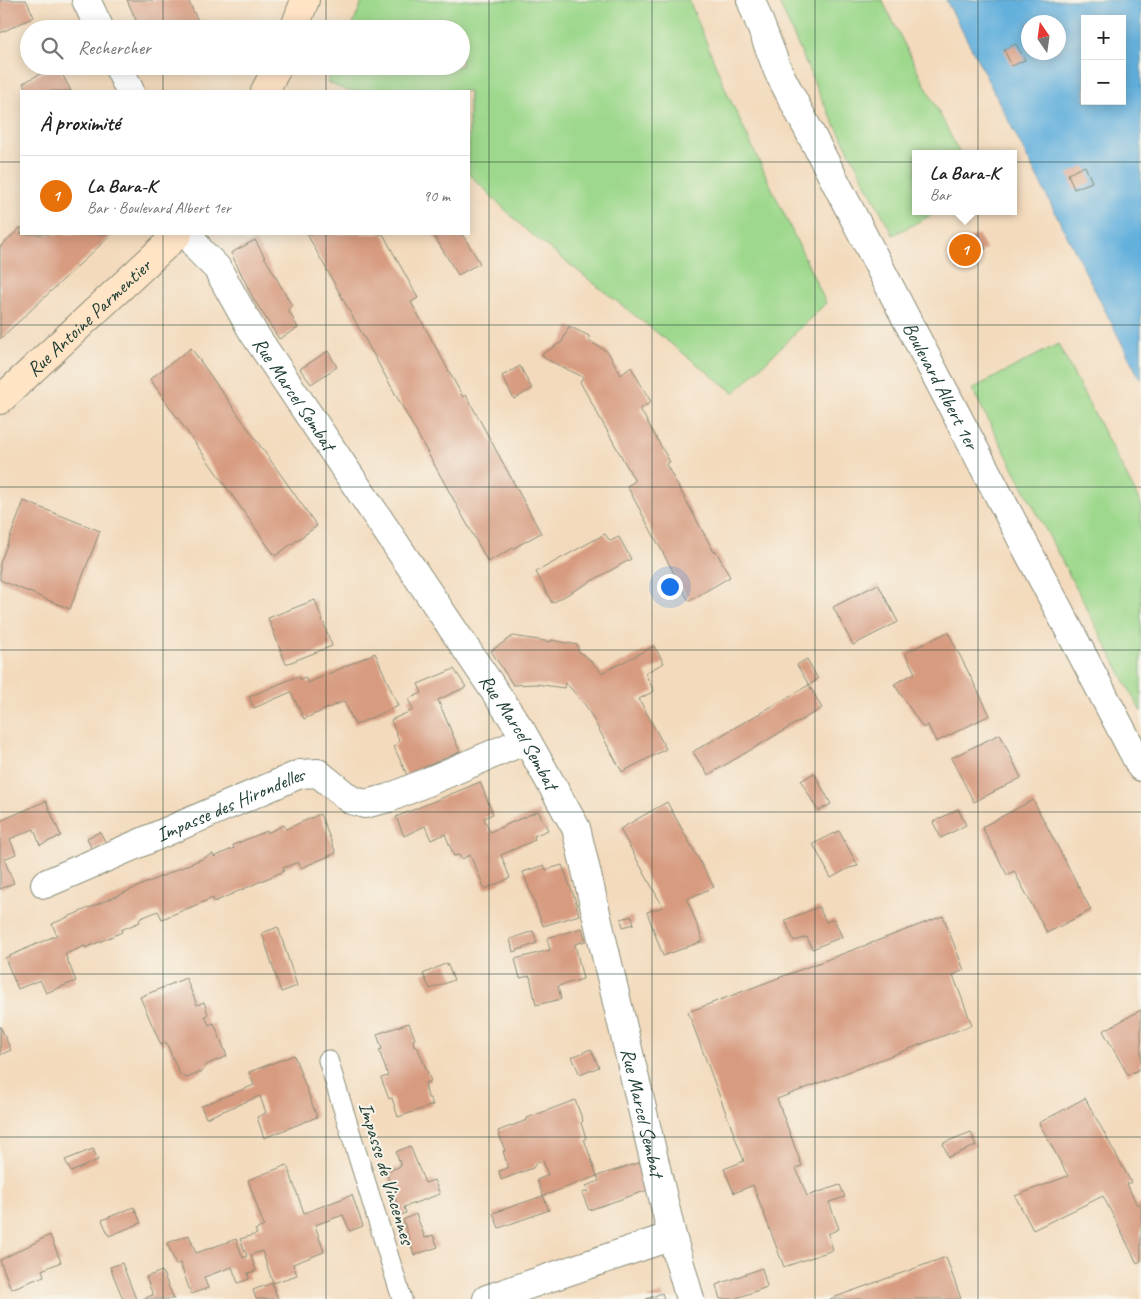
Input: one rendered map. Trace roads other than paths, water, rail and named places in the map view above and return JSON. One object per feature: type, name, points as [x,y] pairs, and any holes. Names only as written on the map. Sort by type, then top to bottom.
[{"type":"main road","points":[[297,20],[305,0]]},
{"type":"main road","points":[[266,90],[273,75]]},
{"type":"main road","name":"Rue Antoine Parmentier","points":[[0,400],[177,235]]},
{"type":"street","points":[[86,0],[96,20]]},
{"type":"street","name":"Boulevard Albert 1er","points":[[751,0],[778,71],[1141,767]]},
{"type":"street","points":[[122,75],[130,90]]},
{"type":"street","name":"Rue Marcel Sembat","points":[[189,235],[217,268],[253,332],[526,740],[576,828],[672,1236],[690,1299]]},
{"type":"street","name":"Impasse des Hirondelles","points":[[45,884],[300,774],[318,773],[351,800],[365,804],[389,798],[526,740]]},
{"type":"street","points":[[487,1299],[672,1236]]},
{"type":"lane","name":"Impasse de Vincennes","points":[[328,1060],[402,1299]]},
{"type":"water","points":[[946,0],[1141,0],[1141,381],[973,51]]},
{"type":"place","name":"La Bara-K","points":[[965,250]]}]
